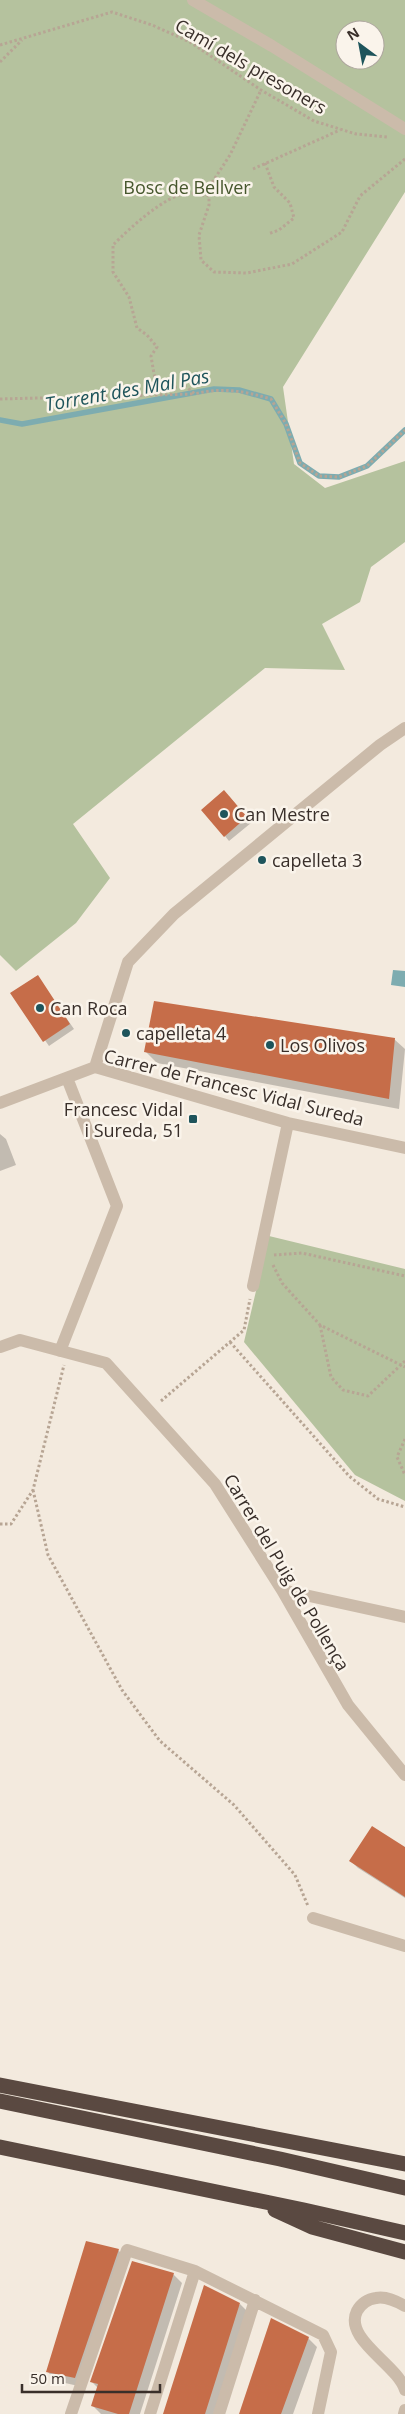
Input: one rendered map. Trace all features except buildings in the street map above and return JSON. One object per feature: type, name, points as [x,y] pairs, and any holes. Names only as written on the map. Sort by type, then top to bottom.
[{"type":"highway","points":[[0,2085],[405,2164]]},
{"type":"highway","points":[[0,2101],[280,2159],[405,2188]]},
{"type":"highway","points":[[0,2147],[248,2198],[405,2234]]},
{"type":"highway","points":[[248,2198],[312,2227],[405,2252]]},
{"type":"street","points":[[193,0],[272,46],[401,133]]},
{"type":"street","points":[[95,1067],[128,962],[174,914],[380,745],[405,728]]},
{"type":"street","name":"Carrer de Francesc Vidal Sureda","points":[[0,1103],[95,1067],[288,1123],[405,1148]]},
{"type":"street","points":[[63,1352],[117,1206],[67,1078]]},
{"type":"street","points":[[253,1286],[265,1250],[288,1123]]},
{"type":"street","name":"Carrer del Puig de Pollença","points":[[0,1347],[20,1340],[106,1363],[215,1484],[282,1590],[348,1706],[405,1775]]},
{"type":"street","points":[[282,1590],[405,1617]]},
{"type":"street","points":[[313,1918],[405,1946]]},
{"type":"street","points":[[71,2414],[127,2250],[195,2271],[324,2335],[331,2352],[318,2414]]},
{"type":"street","points":[[150,2414],[195,2271]]},
{"type":"street","points":[[405,2306],[388,2298],[377,2298],[362,2304],[355,2318],[356,2328],[361,2337],[399,2378],[405,2390]]},
{"type":"street","points":[[219,2414],[255,2300]]},
{"type":"street","points":[[404,2414],[405,2410]]},
{"type":"path","name":"Camí dels presoners","points":[[0,44],[22,40],[112,12],[152,25],[190,42],[261,90],[314,121],[356,134],[401,133]]},
{"type":"path","points":[[0,62],[22,40]]},
{"type":"path","points":[[204,195],[230,155],[261,90]]},
{"type":"path","points":[[252,169],[341,130]]},
{"type":"path","points":[[195,394],[186,386],[160,389],[150,356],[157,347],[147,334],[137,328],[129,297],[113,272],[113,245],[134,224],[161,205],[188,193],[209,196],[209,205],[199,234],[201,260],[214,272],[247,273],[292,264],[342,232],[360,196],[405,159]]},
{"type":"path","points":[[265,163],[274,187],[290,203],[294,218],[279,230],[268,234]]},
{"type":"path","points":[[0,399],[195,394],[214,389],[239,390],[271,399],[286,424],[300,463],[319,476],[339,477],[367,466],[405,430]]},
{"type":"path","points":[[265,1250],[302,1253],[405,1276]]},
{"type":"path","points":[[265,1250],[282,1283],[320,1325],[405,1367]]},
{"type":"path","points":[[149,1411],[244,1330],[253,1286]]},
{"type":"path","points":[[320,1325],[331,1377],[343,1390],[368,1396],[400,1363],[405,1361]]},
{"type":"path","points":[[230,1342],[348,1476],[378,1499],[405,1507]]},
{"type":"path","points":[[0,1524],[10,1524],[33,1490],[63,1352]]},
{"type":"path","points":[[405,1440],[397,1458],[405,1475]]},
{"type":"path","points":[[33,1490],[48,1555],[122,1690],[160,1741],[234,1805],[295,1875],[313,1918]]},
{"type":"green space","name":"Bosc de Bellver","points":[[0,0],[405,0],[405,192],[283,387],[294,464],[325,488],[405,461],[405,542],[371,567],[360,602],[322,624],[345,670],[265,668],[73,824],[110,878],[76,923],[16,971],[0,955]]},
{"type":"green space","points":[[269,1236],[405,1269],[405,1501],[355,1475],[244,1342]]},
{"type":"water","points":[[393,970],[405,971],[405,987],[391,985]]},
{"type":"waterway","name":"Torrent des Mal Pas","points":[[0,420],[22,424],[214,389],[239,390],[271,399],[286,424],[300,463],[319,476],[339,477],[367,466],[405,430]]},
{"type":"place","name":"Can Mestre","points":[[224,814]]},
{"type":"place","name":"capelleta 3","points":[[262,860]]},
{"type":"place","name":"Can Roca","points":[[40,1008]]},
{"type":"place","name":"capelleta 4","points":[[126,1033]]},
{"type":"place","name":"Los Olivos","points":[[270,1045]]},
{"type":"place","name":"Francesc Vidal i Sureda, 51","points":[[193,1119]]}]
